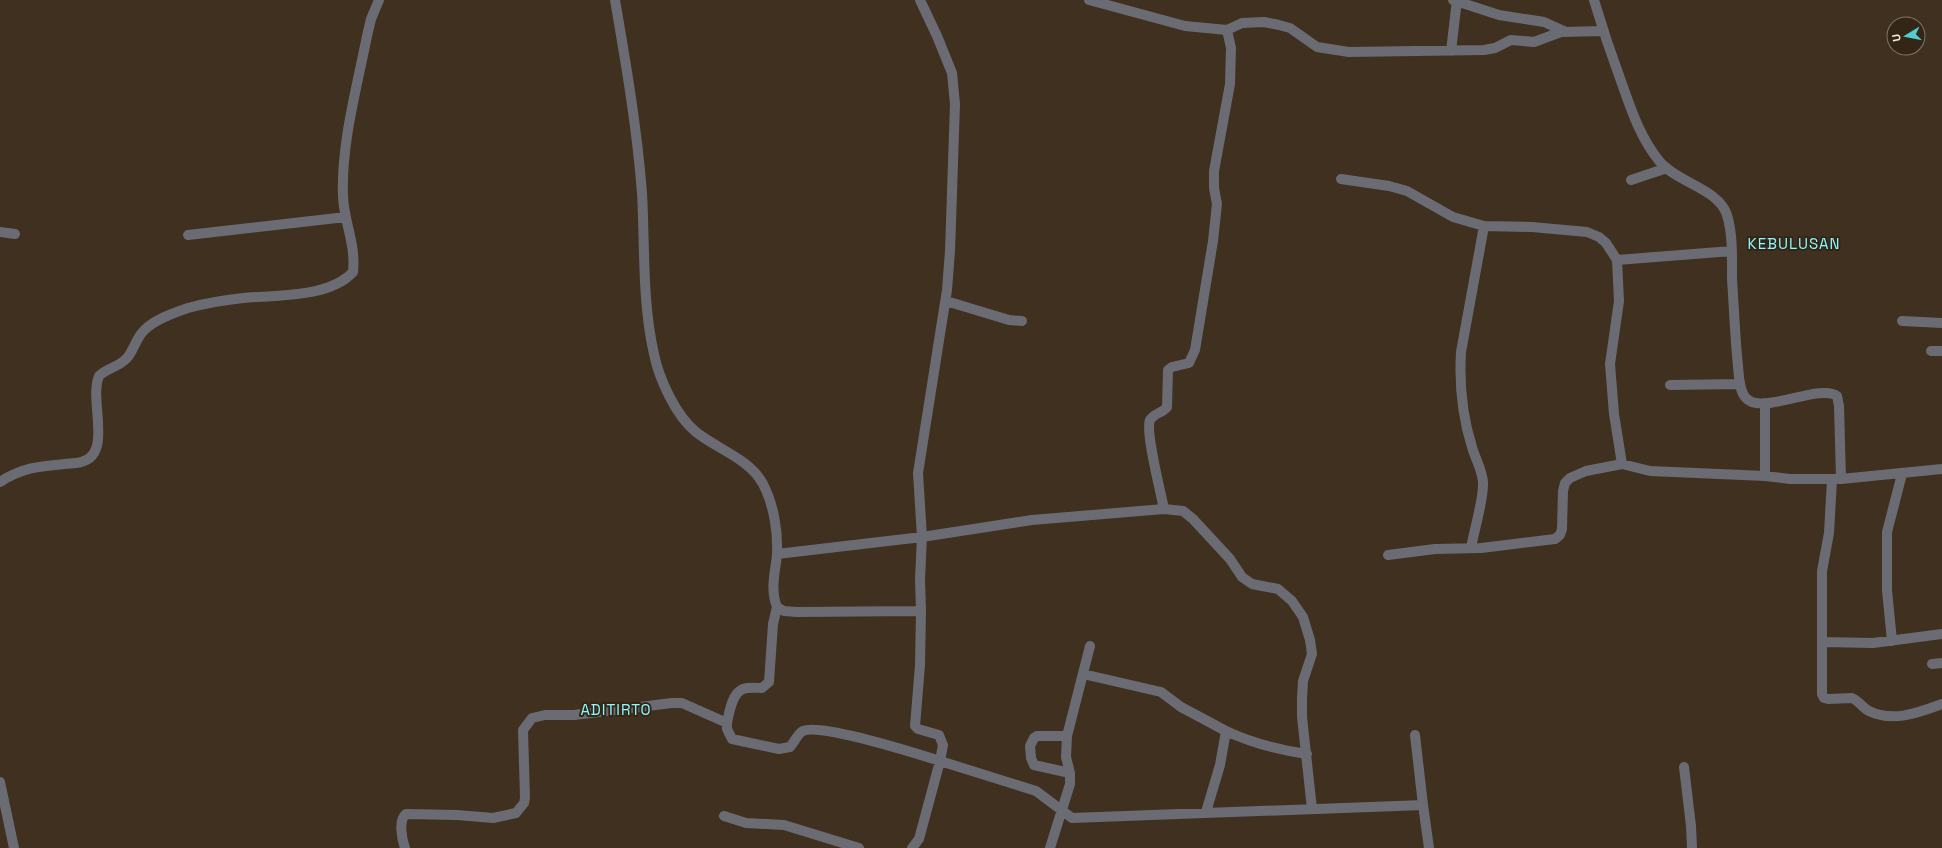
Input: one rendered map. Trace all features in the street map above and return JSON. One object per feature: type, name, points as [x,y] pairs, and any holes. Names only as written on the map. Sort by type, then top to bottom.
[{"type":"street","points":[[0,482],[20,470],[34,466],[79,463],[92,458],[95,454],[99,436],[95,397],[99,376],[127,358],[141,334],[153,324],[178,312],[200,305],[242,298],[311,291],[330,287],[347,278],[353,272],[353,246],[343,197],[345,153],[367,36],[371,19],[379,0]]},
{"type":"street","points":[[614,0],[633,104],[642,192],[647,299],[654,355],[662,379],[672,400],[688,424],[696,432],[740,461],[762,483],[768,494],[775,523],[777,554],[773,592],[776,607],[773,624],[769,682],[762,688],[746,688],[737,693],[730,709],[727,723],[727,730],[732,738],[768,747],[784,749],[790,747],[803,731],[813,730],[841,734],[940,760],[1036,792],[1072,818],[1423,805]]},
{"type":"street","points":[[912,848],[919,838],[943,745],[939,735],[918,729],[915,722],[920,665],[920,579],[922,537],[918,482],[919,457],[946,301],[950,251],[955,89],[952,73],[920,0]]},
{"type":"street","points":[[1089,0],[1185,26],[1204,26],[1227,30],[1242,23],[1264,22],[1290,28],[1317,47],[1348,52],[1488,50],[1511,40],[1534,42],[1553,34],[1566,32],[1603,31]]},
{"type":"street","points":[[1451,51],[1453,0],[1492,13],[1544,22],[1566,32]]},
{"type":"street","points":[[1594,0],[1603,31],[1637,125],[1648,145],[1672,174],[1712,196],[1721,203],[1727,214],[1732,251],[1735,334],[1740,384],[1747,400],[1754,403],[1765,403],[1823,393],[1834,394],[1837,396],[1839,406],[1837,479],[1822,571],[1822,694],[1824,698],[1828,699],[1852,698],[1870,712],[1884,716],[1913,714],[1942,704]]},
{"type":"street","points":[[1164,509],[1150,439],[1149,423],[1154,416],[1167,407],[1168,370],[1172,367],[1189,363],[1195,350],[1213,241],[1217,204],[1214,188],[1214,171],[1230,84],[1231,48],[1227,30]]},
{"type":"street","points":[[1631,180],[1667,168]]},
{"type":"street","points":[[1341,179],[1389,186],[1407,191],[1453,216],[1484,226],[1532,227],[1582,231],[1599,236],[1606,243],[1617,260],[1618,301],[1610,364],[1614,414],[1622,464]]},
{"type":"street","points":[[188,235],[346,216]]},
{"type":"street","points":[[1471,548],[1483,483],[1480,466],[1472,448],[1463,410],[1460,370],[1461,352],[1484,226]]},
{"type":"street","points":[[0,232],[15,234]]},
{"type":"street","points":[[1617,260],[1732,251]]},
{"type":"street","points":[[946,301],[1009,320],[1022,321]]},
{"type":"street","points":[[1902,321],[1942,323]]},
{"type":"street","points":[[1931,351],[1942,351]]},
{"type":"street","points":[[1670,385],[1740,384]]},
{"type":"street","points":[[1765,403],[1765,476]]},
{"type":"street","points":[[1388,555],[1435,549],[1471,548],[1555,539],[1560,535],[1562,529],[1563,491],[1565,483],[1570,478],[1586,471],[1622,464],[1650,471],[1765,476],[1790,479],[1837,479],[1942,469]]},
{"type":"street","points":[[1892,641],[1887,590],[1886,541],[1902,474]]},
{"type":"street","points":[[777,554],[922,537],[1032,520],[1164,509],[1183,511],[1194,519],[1230,559],[1242,577],[1252,584],[1278,589],[1292,601],[1303,617],[1310,640],[1312,654],[1303,681],[1302,699],[1302,717],[1312,809]]},
{"type":"street","points":[[776,607],[784,611],[804,613],[921,611]]},
{"type":"street","points":[[1822,642],[1873,643],[1942,634]]},
{"type":"street","points":[[1050,848],[1070,784],[1070,773],[1066,763],[1067,736],[1090,646]]},
{"type":"street","points":[[1083,674],[1161,692],[1181,707],[1226,731],[1247,740],[1266,746],[1307,754]]},
{"type":"street","points":[[405,848],[402,835],[402,820],[406,814],[456,815],[493,818],[508,816],[519,811],[525,798],[523,730],[532,718],[545,715],[574,715],[672,702],[682,703],[727,723]]},
{"type":"street","points":[[1206,812],[1218,772],[1226,731]]},
{"type":"street","points":[[1415,735],[1429,848]]},
{"type":"street","points":[[1067,736],[1037,736],[1034,738],[1030,746],[1031,758],[1036,766],[1070,773]]},
{"type":"street","points":[[1684,767],[1692,848]]},
{"type":"street","points":[[0,782],[14,848]]},
{"type":"street","points":[[724,816],[746,822],[784,825],[859,848]]},
{"type":"district","name":"KEBULUSAN","points":[[1794,244]]},
{"type":"district","name":"ADITIRTO","points":[[616,710]]}]
